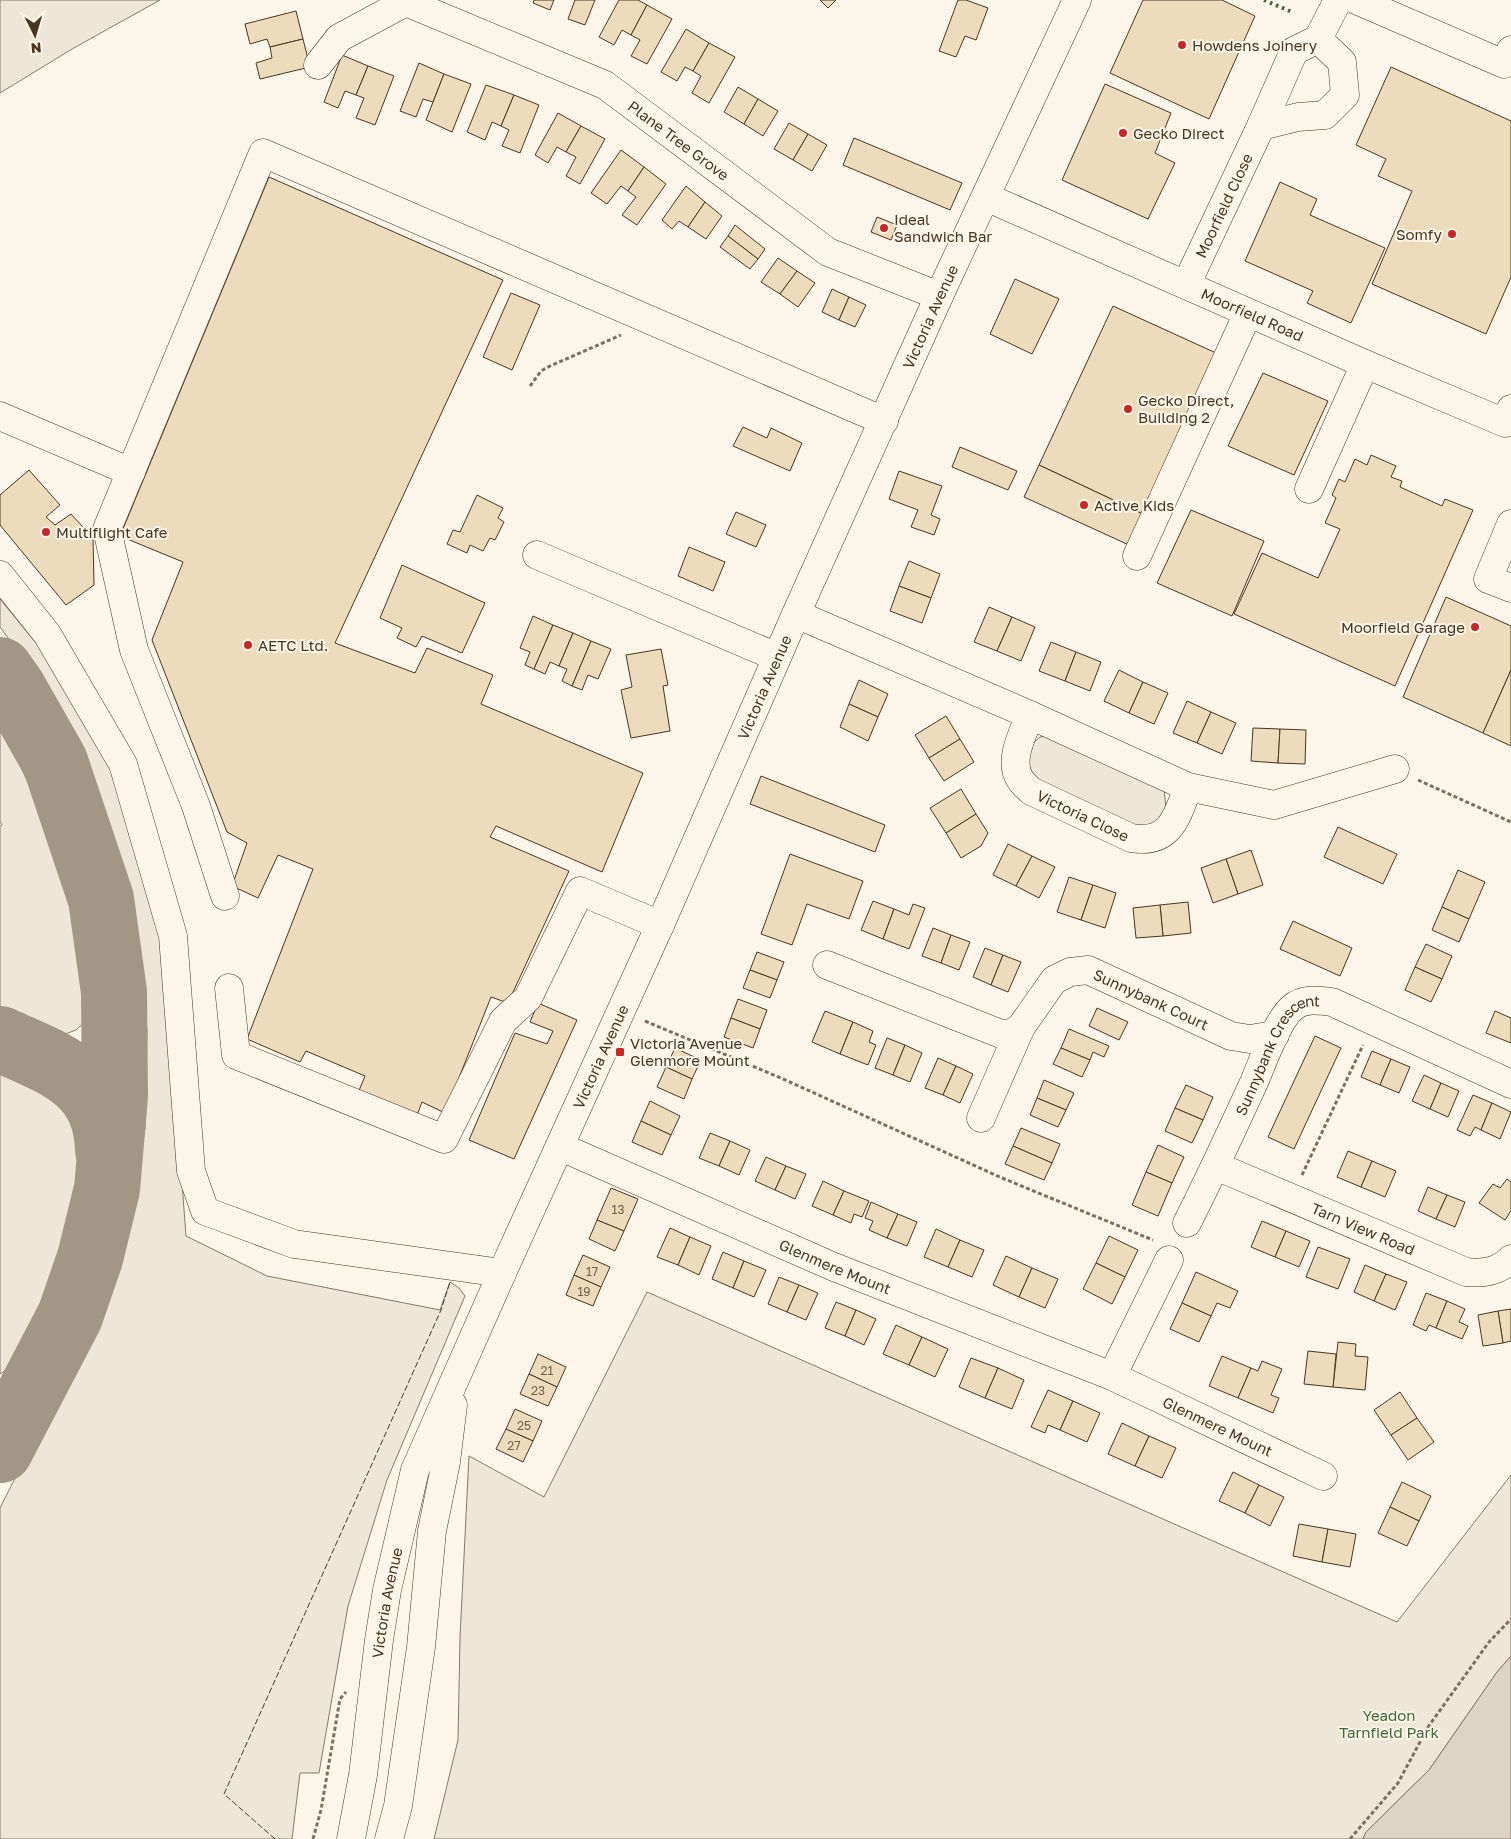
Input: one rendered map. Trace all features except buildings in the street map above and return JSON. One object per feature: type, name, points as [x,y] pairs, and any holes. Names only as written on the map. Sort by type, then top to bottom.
[{"type":"main road","name":"Victoria Avenue","points":[[351,1839],[364,1775],[379,1640],[387,1590],[415,1470],[660,925],[796,614],[939,296],[1077,0]]},
{"type":"main road","points":[[1261,126],[1298,116],[1325,115],[1345,95],[1342,62],[1318,39],[1338,0]]},
{"type":"main road","points":[[1356,0],[1504,64],[1511,50]]},
{"type":"main road","name":"Plane Tree Grove","points":[[318,65],[339,38],[406,2],[605,85],[828,252],[939,296]]},
{"type":"main road","name":"Moorfield Close","points":[[1186,285],[1294,52],[1318,39]]},
{"type":"main road","points":[[225,896],[196,806],[134,650],[107,529],[263,153],[884,420]]},
{"type":"main road","name":"Moorfield Road","points":[[986,197],[1365,364],[1509,420]]},
{"type":"main road","points":[[1137,556],[1248,313]]},
{"type":"main road","points":[[1309,489],[1365,364]]},
{"type":"main road","points":[[0,416],[131,472]]},
{"type":"main road","points":[[1511,524],[1488,579],[1511,588]]},
{"type":"main road","points":[[537,555],[777,657]]},
{"type":"main road","points":[[0,575],[47,634],[123,764],[173,936],[191,1171],[205,1211],[294,1244],[502,1273]]},
{"type":"main road","points":[[796,614],[1030,715],[1188,787],[1274,805],[1395,770]]},
{"type":"main road","name":"Victoria Close","points":[[1030,715],[1017,749],[1016,765],[1019,778],[1031,791],[1132,838],[1143,840],[1156,838],[1168,830],[1177,818],[1188,787]]},
{"type":"main road","points":[[229,988],[236,1055],[444,1139],[503,1021],[528,998],[580,891],[660,925]]},
{"type":"main road","points":[[826,965],[1002,1034],[1012,1033],[1021,1027]]},
{"type":"main road","name":"Sunnybank Court","points":[[981,1118],[1021,1027],[1054,980],[1070,972],[1088,970],[1231,1036],[1250,1039],[1275,1035]]},
{"type":"main road","name":"Sunnybank Crescent","points":[[1187,1223],[1216,1166],[1275,1035],[1291,1009],[1301,1002],[1316,1000],[1332,1002],[1511,1084]]},
{"type":"main road","name":"Glenmere Mount","points":[[560,1147],[834,1267],[1112,1376],[1323,1476]]},
{"type":"main road","name":"Tarn View Road","points":[[1216,1166],[1466,1272],[1480,1273],[1493,1271],[1505,1266],[1511,1259]]},
{"type":"main road","points":[[1112,1376],[1163,1251]]},
{"type":"main road","name":"Victoria Avenue","points":[[389,1839],[401,1788],[421,1646],[432,1532],[446,1462],[457,1376]]},
{"type":"path","points":[[530,386],[541,371],[623,333],[629,326],[634,313]]},
{"type":"path","points":[[1395,770],[1511,822]]},
{"type":"path","points":[[621,1011],[781,1078],[1163,1251]]},
{"type":"path","points":[[1291,1198],[1374,1022]]},
{"type":"path","points":[[1350,1839],[1398,1784],[1428,1727],[1489,1642],[1511,1619]]},
{"type":"path","points":[[313,1839],[321,1810],[340,1699]]},
{"type":"green space","points":[[0,0],[160,0],[72,49],[0,93]]},
{"type":"green space","points":[[0,599],[40,648],[81,711],[115,779],[164,942],[186,1236],[267,1276],[440,1310],[450,1282],[459,1288],[465,1296],[387,1480],[348,1606],[319,1773],[300,1773],[292,1839],[0,1839],[0,1508],[88,1334],[133,1210],[145,1128],[147,1030],[138,944],[129,900],[116,853],[83,770],[63,727],[41,692],[39,684],[32,681],[31,669],[0,627]]},
{"type":"green space","points":[[0,732],[6,735],[43,815],[74,911],[90,1017],[76,1030],[57,1037],[0,1012],[0,826],[2,825],[0,821]]},
{"type":"green space","points":[[1052,735],[1164,788],[1166,809],[1156,824],[1134,829],[1041,785],[1028,768],[1028,755],[1032,744],[1040,737]]},
{"type":"green space","points":[[0,1067],[61,1095],[82,1126],[80,1167],[62,1247],[22,1359],[0,1374]]},
{"type":"green space","name":"Yeadon Tarnfield Park","points":[[647,1292],[1397,1622],[1511,1475],[1511,1656],[1497,1672],[1429,1770],[1366,1832],[1363,1839],[434,1839],[458,1740],[460,1638],[469,1456],[544,1497]]},
{"type":"shaded area","points":[[1511,1656],[1511,1839],[1363,1839],[1366,1832],[1429,1770],[1497,1672]]},
{"type":"taxiway","points":[[0,670],[14,690],[55,762],[101,899],[114,992],[115,1096],[107,1189],[90,1258],[70,1316],[0,1450]]},
{"type":"taxiway","points":[[0,1039],[58,1066],[88,1090],[98,1106],[105,1126],[108,1150]]},
{"type":"hedge","points":[[1264,0],[1292,12]]},
{"type":"fence","points":[[275,1839],[224,1794],[441,1310],[450,1282]]},
{"type":"place","name":"Howdens Joinery","points":[[1182,45]]},
{"type":"place","name":"Gecko Direct","points":[[1123,133]]},
{"type":"place","name":"Ideal Sandwich Bar","points":[[884,228]]},
{"type":"place","name":"Somfy","points":[[1452,234]]},
{"type":"place","name":"Gecko Direct, Building 2","points":[[1128,409]]},
{"type":"place","name":"Active Kids","points":[[1084,505]]},
{"type":"place","name":"Multiflight Cafe","points":[[46,532]]},
{"type":"place","name":"Moorfield Garage","points":[[1475,627]]},
{"type":"place","name":"AETC Ltd.","points":[[248,645]]},
{"type":"place","name":"Victoria Avenue Glenmore Mount","points":[[620,1052]]}]
